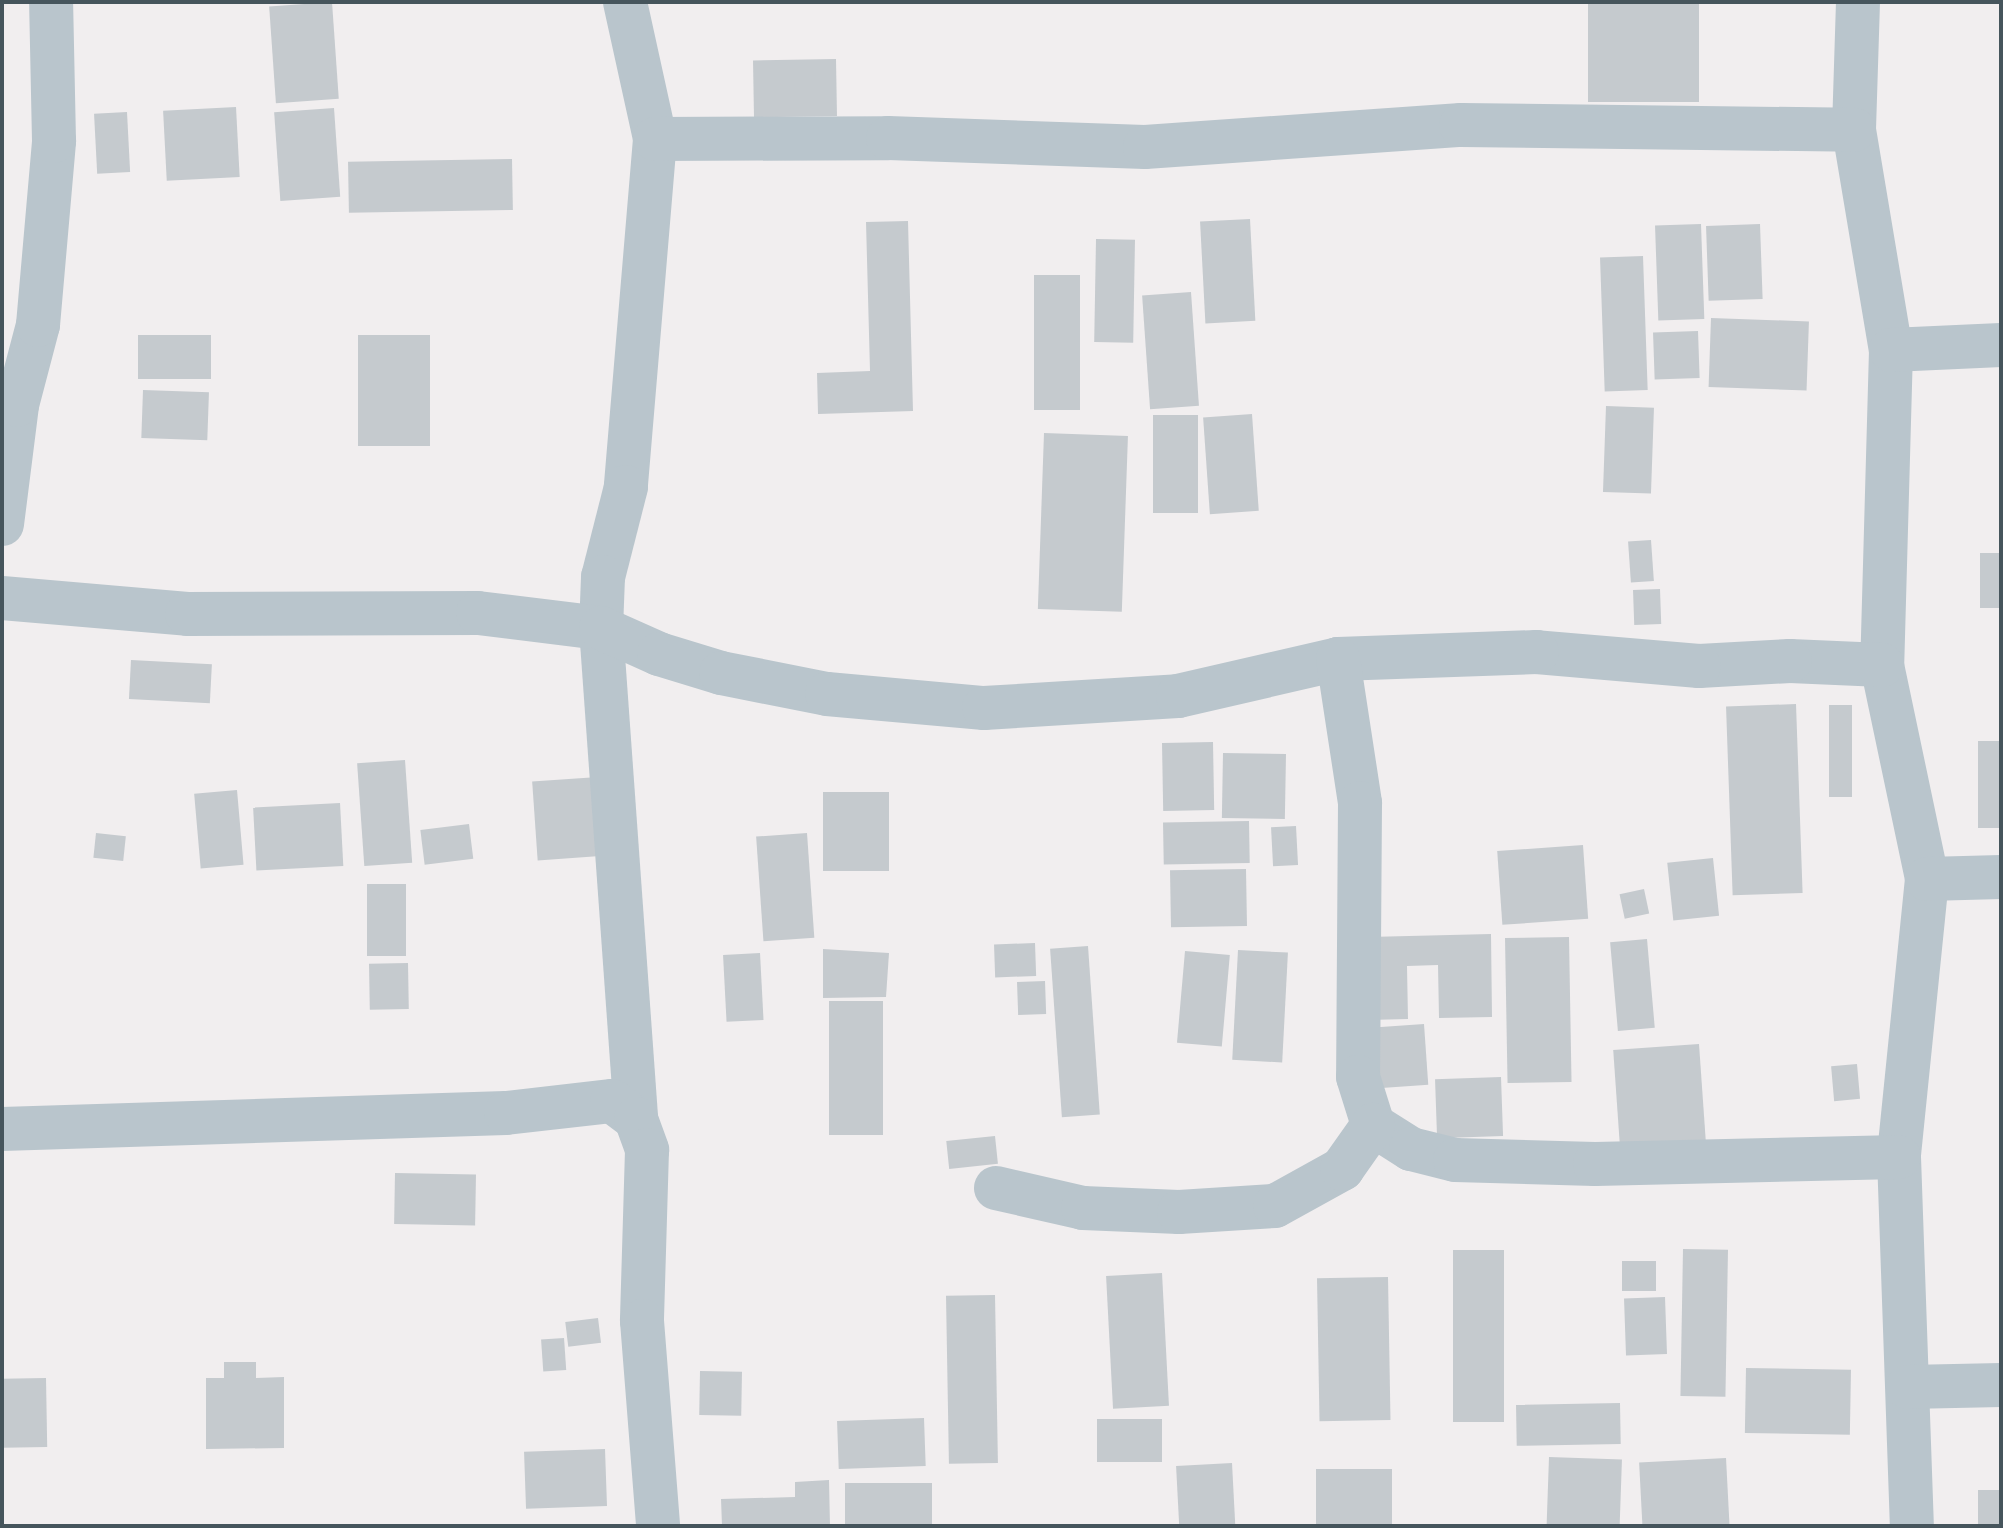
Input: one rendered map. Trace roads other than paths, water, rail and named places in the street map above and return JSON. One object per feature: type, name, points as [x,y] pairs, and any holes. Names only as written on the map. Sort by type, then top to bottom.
[{"type":"street","points":[[2,524],[17,405],[38,325],[54,141],[51,2]]},
{"type":"street","points":[[625,2],[655,139],[626,487],[603,577],[601,628],[636,1119],[647,1150],[642,1321],[658,1526]]},
{"type":"street","points":[[1858,2],[1854,130],[1891,350],[1882,665],[1927,879],[1899,1157],[1912,1526]]},
{"type":"street","points":[[655,139],[888,138],[1145,147],[1461,125],[1854,130]]},
{"type":"street","points":[[1891,350],[2001,345]]},
{"type":"street","points":[[2,598],[187,614],[478,613],[601,628],[659,654],[736,676],[827,694],[984,708],[1178,696],[1338,659],[1537,652],[1699,666],[1790,661],[1882,665]]},
{"type":"street","points":[[1338,659],[1360,803],[1358,1077],[1373,1125],[1411,1149],[1455,1160],[1595,1164],[1899,1157]]},
{"type":"street","points":[[1927,879],[2001,877]]},
{"type":"street","points":[[2,1129],[506,1113],[612,1101],[636,1119]]},
{"type":"street","points":[[996,1188],[1083,1208],[1179,1212],[1275,1206],[1342,1169],[1373,1125]]},
{"type":"street","points":[[1908,1387],[2001,1385]]}]
